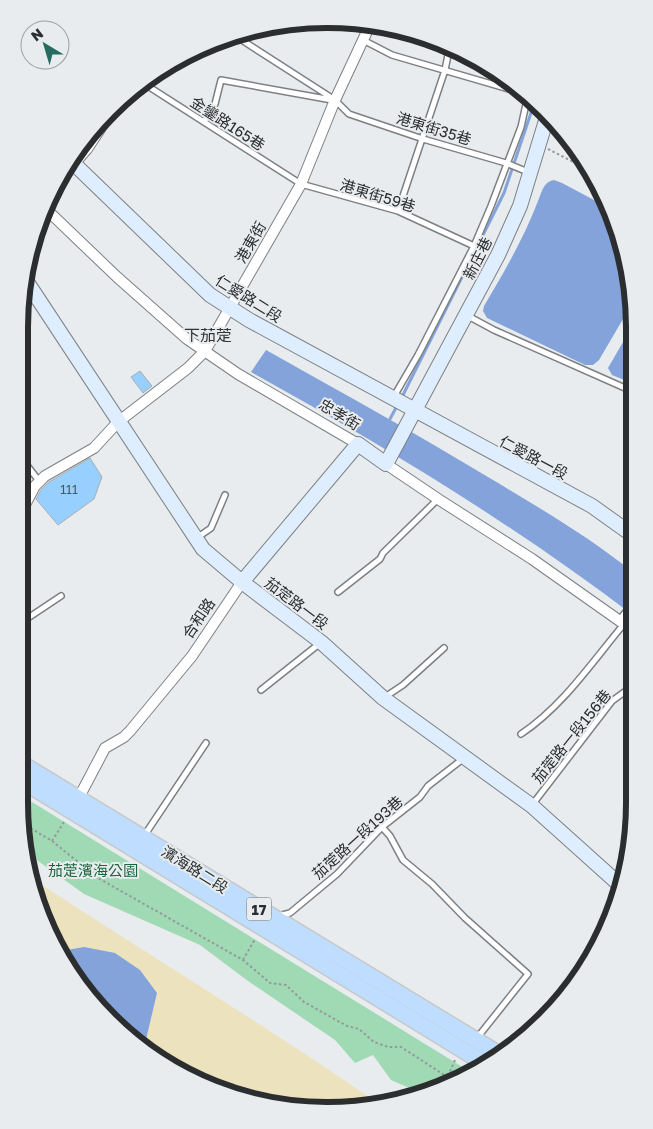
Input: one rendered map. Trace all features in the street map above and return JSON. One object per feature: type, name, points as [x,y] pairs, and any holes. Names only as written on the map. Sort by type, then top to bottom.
[{"type":"main road","name":"濱海路二段","points":[[28,769],[75,805],[479,1060]]},
{"type":"main road","name":"濱海路二段","points":[[28,783],[143,838],[266,925],[494,1051]]},
{"type":"street","name":"港東街","points":[[28,497],[40,481],[56,468],[94,448],[118,422],[188,368],[205,351],[301,184],[335,100],[368,30]]},
{"type":"street","name":"新庄巷","points":[[389,460],[406,429],[403,404],[465,314],[498,255],[520,206],[545,123]]},
{"type":"street","points":[[84,152],[94,138]]},
{"type":"street","name":"仁愛路二段","points":[[75,166],[210,295],[249,320],[403,404]]},
{"type":"street","name":"忠孝街","points":[[50,213],[116,277],[187,339],[238,374],[389,460],[438,500],[532,559],[626,622]]},
{"type":"street","name":"茄萣路一段","points":[[30,288],[204,549],[242,582],[322,642],[383,698],[532,806],[615,879]]},
{"type":"street","name":"仁愛路一段","points":[[403,404],[592,506],[626,530]]},
{"type":"street","name":"合和路","points":[[75,805],[105,748],[130,731],[192,656],[242,582],[358,444]]},
{"type":"lane","name":"港東街35巷","points":[[242,40],[335,100],[349,114],[423,139],[506,163],[530,173]]},
{"type":"lane","points":[[363,40],[392,55],[510,90]]},
{"type":"lane","points":[[398,211],[423,139],[445,70],[448,53]]},
{"type":"lane","points":[[204,122],[215,104],[221,80],[335,100]]},
{"type":"lane","name":"金鑾路165巷","points":[[148,86],[301,184]]},
{"type":"lane","points":[[403,404],[418,355],[474,246],[491,206],[520,127],[525,103]]},
{"type":"lane","name":"港東街59巷","points":[[301,184],[398,211],[474,246]]},
{"type":"lane","points":[[465,314],[494,330],[626,388]]},
{"type":"lane","points":[[28,466],[40,481]]},
{"type":"lane","points":[[192,532],[201,535],[211,528],[225,495]]},
{"type":"lane","points":[[338,592],[380,559],[383,553],[438,500]]},
{"type":"lane","points":[[28,618],[61,596]]},
{"type":"lane","points":[[521,734],[559,703],[626,614]]},
{"type":"lane","points":[[261,690],[322,642]]},
{"type":"lane","points":[[383,698],[403,685],[444,648]]},
{"type":"lane","name":"茄萣路一段156巷","points":[[532,806],[612,701],[626,691]]},
{"type":"lane","points":[[143,838],[206,743]]},
{"type":"lane","name":"茄萣路一段193巷","points":[[266,925],[290,913],[337,874],[382,827],[420,797],[428,786],[465,757]]},
{"type":"lane","points":[[382,827],[390,836],[402,860],[432,884],[465,918],[528,974],[476,1040],[465,1051]]},
{"type":"path","points":[[539,144],[577,164]]},
{"type":"path","points":[[52,841],[75,805]]},
{"type":"path","points":[[28,827],[52,841],[98,878],[243,960],[270,983],[286,985],[304,1002],[347,1026],[359,1030],[374,1042],[388,1048],[401,1047],[447,1076]]},
{"type":"path","points":[[243,960],[266,925]]},
{"type":"path","points":[[448,1076],[452,1064],[465,1051]]},
{"type":"green space","name":"茄萣濱海公園","points":[[28,800],[464,1068],[441,1079],[412,1089],[391,1080],[373,1055],[355,1063],[335,1040],[248,981],[200,945],[84,894],[32,857],[28,822]]},
{"type":"sand","points":[[39,883],[370,1098],[326,1102],[287,1099],[230,1086],[194,1071],[146,1041],[157,993],[140,970],[84,947],[67,950],[50,917]]},
{"type":"water","points":[[554,180],[562,183],[599,203],[610,230],[620,268],[625,315],[599,360],[593,365],[585,365],[487,318],[483,311],[520,242],[543,188],[550,181]]},
{"type":"water","points":[[626,337],[626,381],[612,375],[608,368]]},
{"type":"water","points":[[266,350],[461,461],[581,534],[626,567],[626,610],[542,549],[447,487],[350,428],[251,372]]},
{"type":"water","points":[[84,947],[115,953],[140,970],[157,993],[146,1041],[115,1014],[89,985],[67,950]]},
{"type":"building","points":[[140,371],[152,386],[143,393],[131,377]]},
{"type":"building","points":[[90,458],[102,477],[94,499],[58,525],[36,499],[49,482]]},
{"type":"waterway","points":[[401,399],[504,193],[532,110]]},
{"type":"waterway","points":[[390,419],[398,404]]},
{"type":"district","name":"下茄萣","points":[[208,335]]}]
